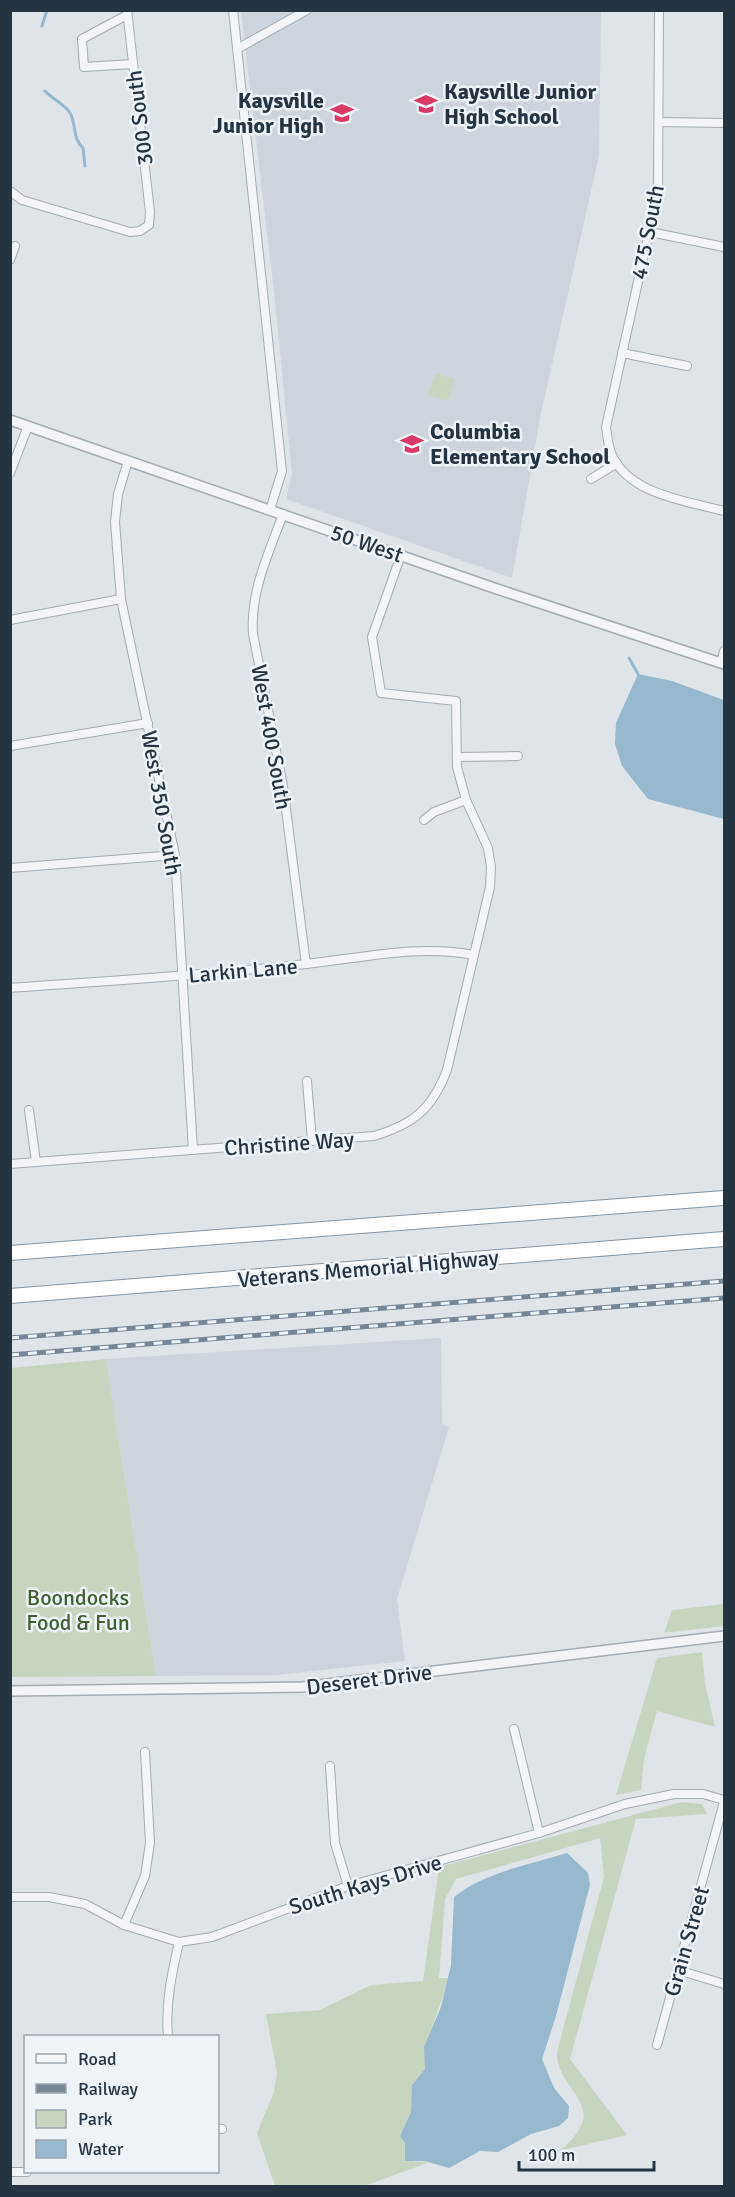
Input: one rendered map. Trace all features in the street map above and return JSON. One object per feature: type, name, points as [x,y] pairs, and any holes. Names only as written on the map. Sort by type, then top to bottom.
[{"type":"highway","name":"Veterans Memorial Highway","points":[[10,1252],[724,1198]]},
{"type":"highway","name":"Veterans Memorial Highway","points":[[10,1296],[724,1239]]},
{"type":"street","points":[[233,10],[282,471],[270,510]]},
{"type":"street","points":[[237,49],[307,10]]},
{"type":"street","name":"475 South","points":[[617,463],[610,451],[606,427],[621,353],[651,232],[658,191],[659,10]]},
{"type":"street","points":[[127,13],[82,39],[84,68],[133,64]]},
{"type":"street","name":"300 South","points":[[10,191],[22,200],[130,232],[140,231],[149,225],[150,212],[127,13]]},
{"type":"street","points":[[659,122],[724,123]]},
{"type":"street","points":[[651,232],[724,247]]},
{"type":"street","points":[[10,260],[15,246]]},
{"type":"street","points":[[621,353],[687,366]]},
{"type":"street","name":"50 West","points":[[10,420],[723,663]]},
{"type":"street","points":[[10,473],[28,426]]},
{"type":"street","name":"West 350 South","points":[[128,461],[118,494],[115,522],[121,599],[175,855],[193,1150]]},
{"type":"street","points":[[591,478],[617,463],[636,482],[652,491],[724,511]]},
{"type":"street","name":"West 400 South","points":[[283,514],[256,591],[252,611],[253,634],[283,786],[306,964]]},
{"type":"street","name":"Christine Way","points":[[10,1164],[374,1136],[402,1126],[426,1109],[439,1091],[447,1070],[490,887],[491,867],[482,830],[466,800],[457,757],[456,700],[381,693],[372,637],[401,555]]},
{"type":"street","points":[[10,620],[121,599]]},
{"type":"street","points":[[723,663],[724,651]]},
{"type":"street","points":[[10,746],[148,723]]},
{"type":"street","points":[[457,757],[518,756]]},
{"type":"street","points":[[424,820],[434,812],[466,800]]},
{"type":"street","points":[[10,868],[175,855]]},
{"type":"street","name":"Larkin Lane","points":[[10,988],[306,964],[419,950],[443,950],[474,955]]},
{"type":"street","points":[[307,1082],[312,1141]]},
{"type":"street","points":[[29,1110],[36,1162]]},
{"type":"street","name":"Deseret Drive","points":[[10,1691],[302,1687],[724,1636]]},
{"type":"street","points":[[514,1729],[539,1833]]},
{"type":"street","points":[[124,1925],[145,1876],[150,1843],[145,1752]]},
{"type":"street","points":[[330,1766],[335,1844],[348,1886]]},
{"type":"street","name":"South Kays Drive","points":[[10,1897],[49,1897],[85,1904],[124,1925],[179,1942],[212,1937],[348,1886],[539,1833],[625,1804],[674,1794],[703,1794],[724,1801]]},
{"type":"street","name":"Grain Street","points":[[657,2045],[724,1801]]},
{"type":"street","points":[[168,2035],[166,2020],[179,1942]]},
{"type":"street","points":[[678,1970],[724,1984]]},
{"type":"shaded area","points":[[241,11],[601,11],[599,156],[541,413],[512,578],[286,499],[292,474],[275,301]]},
{"type":"shaded area","points":[[441,1338],[442,1424],[449,1427],[397,1599],[405,1661],[276,1675],[156,1676],[106,1359]]},
{"type":"green space","points":[[436,373],[455,380],[448,401],[428,395]]},
{"type":"green space","name":"Boondocks Food & Fun","points":[[106,1359],[156,1676],[11,1677],[11,1368]]},
{"type":"green space","points":[[724,1604],[724,1626],[664,1633],[672,1610]]},
{"type":"green space","points":[[702,1652],[705,1684],[715,1727],[657,1711],[644,1759],[641,1790],[616,1795],[657,1658]]},
{"type":"green space","points":[[682,1802],[702,1804],[707,1814],[636,1819],[570,2059],[627,2135],[558,2151],[571,2140],[583,2120],[580,2102],[563,2075],[558,2064],[557,2052],[604,1877],[600,1838],[456,1879],[445,1899],[439,1978],[448,1978],[430,2034],[425,2069],[412,2085],[411,2112],[400,2136],[405,2143],[405,2161],[430,2162],[364,2186],[275,2186],[257,2133],[274,2092],[277,2073],[266,2014],[320,2010],[371,1985],[423,1981],[439,1867]]},
{"type":"water","points":[[638,674],[672,681],[724,700],[724,819],[648,799],[622,766],[615,744],[616,723]]},
{"type":"water","points":[[567,1853],[588,1873],[590,1885],[556,2016],[542,2059],[554,2088],[569,2106],[568,2118],[559,2126],[531,2134],[498,2152],[480,2151],[449,2168],[425,2161],[405,2161],[405,2143],[400,2136],[411,2112],[412,2085],[425,2069],[424,2047],[441,2007],[451,1965],[454,1897],[466,1888],[493,1875]]},
{"type":"waterway","points":[[42,26],[47,10]]},
{"type":"waterway","points":[[45,91],[70,113],[77,140],[83,148],[85,166]]},
{"type":"waterway","points":[[629,658],[638,674]]},
{"type":"railway","points":[[10,1338],[724,1281]]},
{"type":"railway","points":[[10,1355],[724,1298]]},
{"type":"place","name":"Kaysville Junior High School","points":[[426,104]]},
{"type":"place","name":"Kaysville Junior High","points":[[342,113]]},
{"type":"place","name":"Columbia Elementary School","points":[[412,444]]}]
